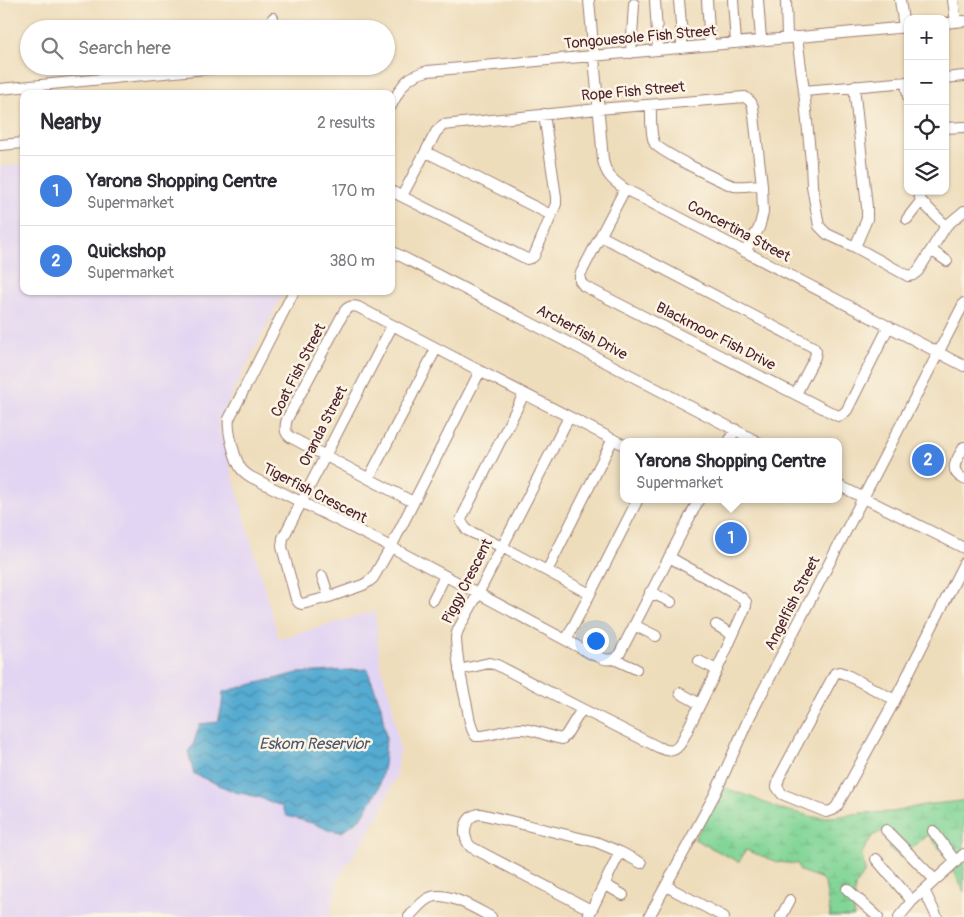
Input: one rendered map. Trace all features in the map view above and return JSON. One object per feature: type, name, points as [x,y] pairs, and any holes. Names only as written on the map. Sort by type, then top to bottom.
[{"type":"street","name":"Concertina Street","points":[[589,0],[605,168],[611,178],[625,188],[745,252],[964,366]]},
{"type":"street","points":[[655,0],[658,50]]},
{"type":"street","points":[[679,0],[682,48]]},
{"type":"street","points":[[707,0],[710,45]]},
{"type":"street","points":[[733,0],[736,43]]},
{"type":"street","points":[[758,0],[761,40]]},
{"type":"street","points":[[786,0],[804,91],[812,186],[817,220],[822,229],[827,234],[856,247],[908,276],[918,271],[946,226],[964,211]]},
{"type":"street","points":[[900,0],[904,18]]},
{"type":"street","points":[[953,0],[955,22]]},
{"type":"street","points":[[631,53],[634,4]]},
{"type":"street","name":"Tongouesole Fish Street","points":[[395,99],[404,82],[423,72],[904,27]]},
{"type":"street","points":[[0,89],[144,75]]},
{"type":"street","points":[[949,78],[964,76]]},
{"type":"street","points":[[804,91],[904,82]]},
{"type":"street","points":[[854,86],[867,207],[867,219],[856,247]]},
{"type":"street","name":"Rope Fish Street","points":[[402,196],[438,129],[443,125],[544,114],[745,97],[753,107],[762,185],[763,213],[759,228],[745,252]]},
{"type":"street","points":[[650,105],[653,137],[654,142],[658,146],[693,167],[728,184],[737,186],[762,185]]},
{"type":"street","points":[[395,193],[528,259],[531,258],[534,256],[556,200],[544,114]]},
{"type":"street","points":[[949,128],[964,127]]},
{"type":"street","points":[[0,145],[20,143]]},
{"type":"street","points":[[426,152],[551,214]]},
{"type":"street","name":"Blackmoor Fish Drive","points":[[625,188],[580,274],[582,284],[838,416],[847,410],[889,326]]},
{"type":"street","points":[[908,219],[919,196],[946,226]]},
{"type":"street","points":[[601,236],[813,346],[816,351],[815,357],[796,394]]},
{"type":"street","points":[[930,250],[947,261]]},
{"type":"street","name":"Archerfish Drive","points":[[395,253],[751,438]]},
{"type":"street","name":"Tigerfish Crescent","points":[[292,295],[229,419],[228,426],[237,460],[245,473],[599,657],[614,659],[636,668]]},
{"type":"street","name":"Angelfish Street","points":[[649,917],[715,794],[749,718],[964,303]]},
{"type":"street","name":"Coat Fish Street","points":[[413,502],[288,435],[285,427],[287,419],[345,310],[351,306],[356,306],[480,372],[620,443]]},
{"type":"street","name":"Oranda Street","points":[[392,326],[283,538],[282,544],[296,599],[299,603],[302,604],[329,597],[363,585],[373,578],[391,548],[480,372]]},
{"type":"street","points":[[369,478],[436,349]]},
{"type":"street","points":[[524,394],[461,520],[464,528],[467,530],[590,594]]},
{"type":"street","name":"Piggy Crescent","points":[[569,417],[456,634],[456,639],[459,670],[470,723],[476,736],[522,729],[562,740],[582,709]]},
{"type":"street","points":[[730,438],[735,429]]},
{"type":"street","points":[[547,571],[613,439]]},
{"type":"street","points":[[964,447],[954,465],[954,469],[956,474],[964,479]]},
{"type":"street","points":[[842,487],[964,548]]},
{"type":"street","points":[[566,640],[636,503]]},
{"type":"street","points":[[614,659],[622,650],[697,503]]},
{"type":"street","points":[[459,670],[489,663],[497,665],[665,751],[677,748],[717,670],[745,611],[746,604],[742,598],[669,557]]},
{"type":"street","points":[[895,700],[845,674],[835,673],[779,778],[777,787],[779,792],[826,812],[833,810],[839,803],[895,700],[964,562]]},
{"type":"street","points":[[322,576],[329,597]]},
{"type":"street","points":[[433,600],[445,576]]},
{"type":"street","points":[[650,592],[671,602]]},
{"type":"street","points":[[634,625],[656,636]]},
{"type":"street","points":[[716,625],[733,635]]},
{"type":"street","points":[[699,661],[717,670]]},
{"type":"street","points":[[680,693],[700,704]]},
{"type":"street","points":[[620,852],[590,914],[471,847],[466,839],[467,821],[472,815],[481,814],[596,842],[620,852],[641,863]]},
{"type":"street","points":[[886,830],[935,880]]},
{"type":"street","points":[[933,831],[956,862]]},
{"type":"street","points":[[899,917],[924,890],[964,854]]},
{"type":"street","points":[[876,859],[912,902]]},
{"type":"street","points":[[604,884],[623,895]]},
{"type":"street","points":[[666,886],[724,917]]},
{"type":"street","points":[[847,889],[878,917]]},
{"type":"street","points":[[924,890],[937,917]]},
{"type":"street","points":[[409,917],[424,901],[440,895],[457,900],[491,917]]},
{"type":"street","points":[[781,917],[790,900]]},
{"type":"shaded area","points":[[20,164],[20,295],[282,295],[218,424],[279,639],[375,611],[380,663],[391,700],[397,741],[400,747],[396,777],[391,785],[381,813],[338,879],[330,917],[0,917],[0,167]]},
{"type":"green space","points":[[725,788],[777,808],[814,817],[893,812],[964,799],[964,892],[948,859],[928,834],[901,858],[889,848],[894,837],[885,830],[872,836],[862,853],[865,872],[855,887],[854,917],[829,917],[825,883],[820,878],[800,871],[798,864],[777,862],[746,850],[739,862],[694,839]]},
{"type":"water","name":"Eskom Reservior","points":[[367,669],[381,706],[386,738],[384,765],[379,788],[362,817],[342,832],[328,830],[287,816],[281,806],[258,797],[235,792],[194,774],[188,752],[193,745],[200,724],[218,722],[223,692],[298,673]]},
{"type":"place","name":"Quickshop","points":[[928,460]]},
{"type":"place","name":"Yarona Shopping Centre","points":[[731,538]]}]
